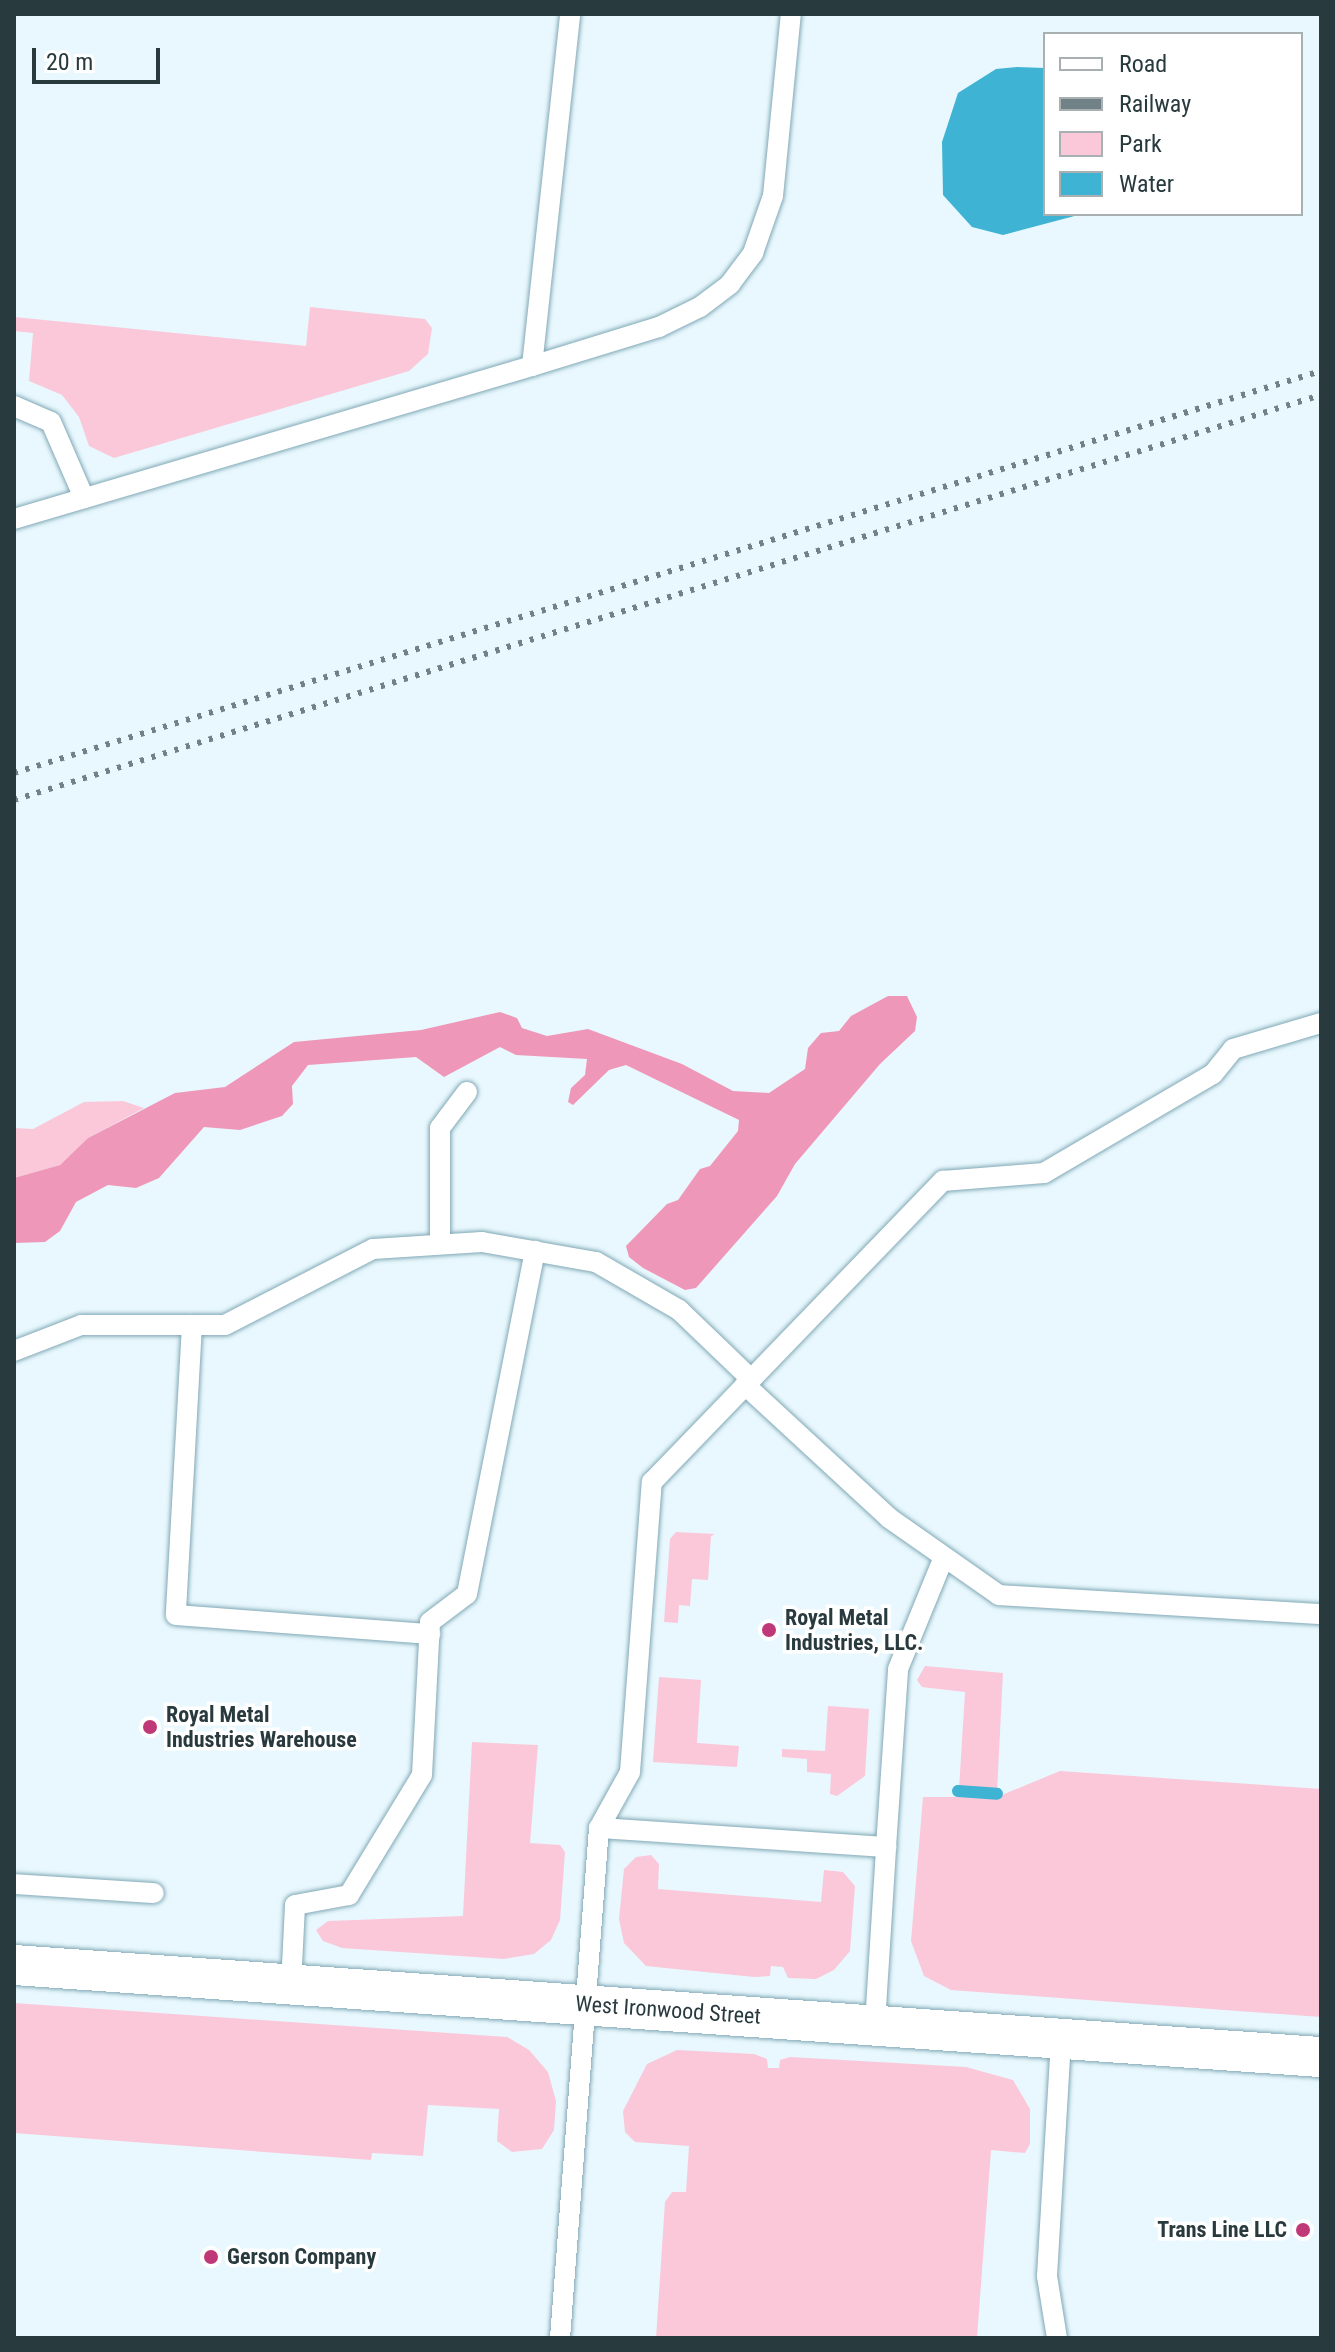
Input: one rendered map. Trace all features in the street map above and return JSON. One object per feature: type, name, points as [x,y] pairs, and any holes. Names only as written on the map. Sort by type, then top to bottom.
[{"type":"street","name":"West Ironwood Street","points":[[14,1965],[1321,2057]]},
{"type":"lane","points":[[532,366],[570,14]]},
{"type":"lane","points":[[14,519],[532,366],[659,327],[687,314],[730,284],[753,253],[773,196],[791,14]]},
{"type":"lane","points":[[14,406],[51,422],[84,498]]},
{"type":"lane","points":[[560,2338],[599,1828],[630,1772],[652,1482],[943,1181],[1044,1173],[1213,1074],[1233,1049],[1321,1023]]},
{"type":"lane","points":[[440,1244],[440,1128],[467,1092]]},
{"type":"lane","points":[[14,1351],[81,1325],[225,1325],[373,1249],[482,1242],[596,1262],[679,1310],[748,1382],[889,1518],[999,1595],[1321,1614]]},
{"type":"lane","points":[[291,1985],[295,1905],[349,1895],[422,1775],[430,1622],[467,1594],[535,1251]]},
{"type":"lane","points":[[192,1325],[176,1615],[430,1634]]},
{"type":"lane","points":[[875,2024],[898,1669],[944,1557]]},
{"type":"lane","points":[[599,1828],[886,1847]]},
{"type":"lane","points":[[14,1884],[154,1893]]},
{"type":"lane","points":[[1057,2338],[1047,2276],[1061,2038]]},
{"type":"green space","points":[[310,307],[425,319],[432,328],[428,354],[409,371],[114,458],[89,446],[79,417],[62,395],[29,381],[33,333],[14,331],[14,317],[306,346]]},
{"type":"green space","points":[[123,1101],[144,1108],[88,1138],[60,1165],[14,1178],[14,1128],[33,1129],[84,1102]]},
{"type":"green space","points":[[676,1532],[715,1534],[711,1536],[708,1580],[692,1579],[690,1606],[679,1605],[678,1623],[664,1622],[670,1539]]},
{"type":"green space","points":[[925,1666],[1003,1673],[997,1792],[959,1789],[965,1692],[922,1687],[917,1680]]},
{"type":"green space","points":[[659,1677],[701,1680],[697,1743],[739,1746],[737,1767],[653,1762]]},
{"type":"green space","points":[[828,1706],[869,1709],[865,1776],[837,1796],[830,1794],[831,1774],[807,1772],[807,1759],[782,1757],[782,1749],[825,1751]]},
{"type":"green space","points":[[472,1742],[538,1745],[530,1843],[560,1845],[565,1852],[560,1920],[551,1940],[534,1954],[504,1959],[342,1948],[323,1941],[316,1930],[328,1921],[463,1916]]},
{"type":"green space","points":[[1060,1771],[1321,1789],[1321,2017],[951,1990],[924,1976],[911,1941],[923,1797],[997,1797]]},
{"type":"green space","points":[[651,1855],[659,1864],[658,1889],[821,1902],[824,1870],[843,1872],[855,1886],[850,1951],[834,1970],[816,1979],[788,1978],[783,1967],[771,1966],[770,1976],[754,1977],[646,1966],[624,1943],[619,1919],[624,1869],[636,1857]]},
{"type":"green space","points":[[14,2003],[507,2037],[529,2050],[548,2072],[556,2101],[554,2130],[542,2149],[512,2152],[497,2141],[499,2109],[428,2105],[423,2156],[372,2153],[371,2160],[14,2133]]},
{"type":"green space","points":[[677,2050],[754,2054],[767,2059],[768,2068],[779,2068],[780,2060],[790,2057],[966,2067],[1013,2080],[1030,2109],[1030,2144],[1025,2153],[991,2150],[977,2338],[656,2338],[665,2202],[672,2192],[686,2192],[689,2146],[635,2142],[625,2132],[623,2111],[647,2064]]},
{"type":"shaded area","points":[[888,996],[907,996],[917,1017],[915,1031],[880,1064],[795,1164],[777,1196],[696,1288],[685,1290],[643,1268],[629,1257],[626,1246],[667,1204],[678,1200],[700,1169],[710,1166],[738,1131],[739,1120],[626,1065],[609,1070],[573,1105],[568,1102],[571,1088],[585,1075],[587,1059],[516,1055],[500,1047],[444,1077],[416,1057],[308,1065],[292,1086],[293,1104],[282,1116],[240,1130],[204,1127],[159,1178],[136,1188],[108,1185],[76,1202],[60,1231],[45,1242],[14,1243],[14,1178],[60,1165],[88,1138],[175,1093],[225,1087],[294,1042],[421,1030],[500,1012],[517,1018],[522,1028],[547,1036],[588,1029],[682,1064],[733,1091],[769,1093],[805,1069],[808,1048],[821,1033],[839,1031],[851,1016]]},
{"type":"water","points":[[1043,68],[1043,216],[1074,216],[1003,235],[972,227],[943,195],[942,142],[958,93],[996,69]]},
{"type":"waterway","points":[[958,1791],[997,1794]]},
{"type":"railway","points":[[14,773],[1321,371]]},
{"type":"railway","points":[[14,800],[1321,395]]},
{"type":"place","name":"Royal Metal Industries, LLC.","points":[[769,1630]]},
{"type":"place","name":"Royal Metal Industries Warehouse","points":[[150,1727]]},
{"type":"place","name":"Trans Line LLC","points":[[1303,2230]]},
{"type":"place","name":"Gerson Company","points":[[211,2257]]}]
